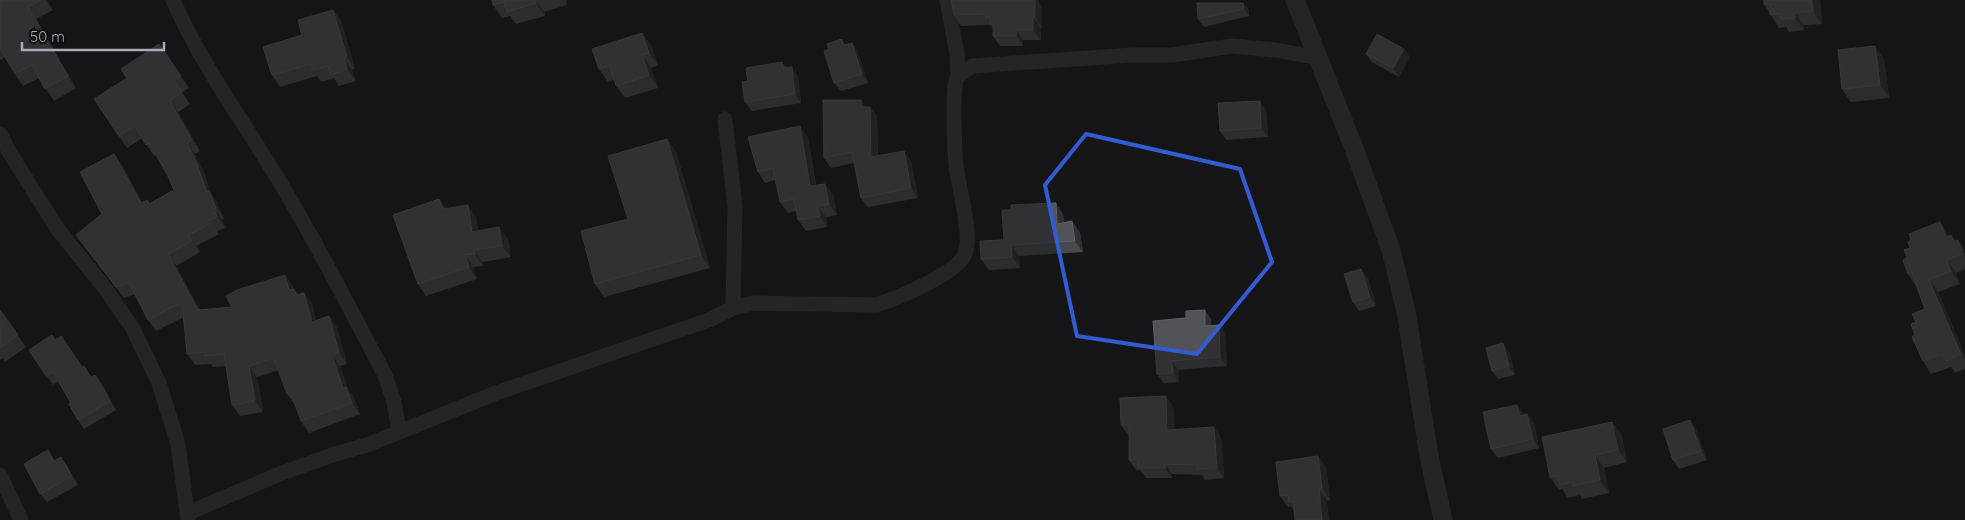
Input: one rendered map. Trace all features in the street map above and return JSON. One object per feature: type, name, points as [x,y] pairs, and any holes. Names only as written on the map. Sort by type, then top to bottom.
[{"type":"street","points":[[173,0],[184,26],[209,71],[242,119],[285,190],[385,375],[394,402],[399,431]]},
{"type":"street","points":[[0,134],[10,155],[59,231],[105,288],[132,327],[159,383],[178,444],[188,517],[282,473],[367,445],[496,393],[710,320],[733,308],[754,303],[876,305],[895,300],[954,268],[964,256],[967,244],[965,213],[956,166],[954,91],[958,77],[957,54],[947,0]]},
{"type":"street","points":[[1295,0],[1355,151],[1391,250],[1406,311],[1429,456],[1444,520]]},
{"type":"street","points":[[958,77],[972,66],[1133,55],[1172,55],[1232,46],[1276,50],[1318,58]]},
{"type":"street","points":[[725,119],[735,206],[733,308]]},
{"type":"street","points":[[0,475],[5,494],[22,520]]},
{"type":"highlighted area","points":[[1086,134],[1240,169],[1272,262],[1197,354],[1077,336],[1045,185]]},
{"type":"building","points":[[0,0],[41,0],[28,7],[68,76],[45,89],[32,65],[15,74],[0,48]]},
{"type":"building","points":[[492,0],[535,0],[536,3],[507,12],[504,2],[493,5]]},
{"type":"building","points":[[951,0],[1035,0],[1033,30],[1016,30],[1016,36],[993,36],[993,24],[990,24],[990,17],[986,17],[986,14],[954,15]]},
{"type":"building","points":[[1764,0],[1812,0],[1813,11],[1795,13],[1795,18],[1781,19],[1780,14],[1770,15],[1770,4],[1764,4]]},
{"type":"building","points":[[1197,3],[1243,3],[1244,9],[1198,19]]},
{"type":"building","points":[[333,10],[347,57],[344,58],[347,69],[331,75],[328,66],[313,70],[311,64],[272,75],[263,47],[302,35],[298,20]]},
{"type":"building","points":[[642,33],[649,53],[642,55],[649,75],[616,86],[610,66],[599,69],[592,49]]},
{"type":"building","points":[[1377,34],[1404,49],[1393,68],[1366,54]]},
{"type":"building","points":[[842,39],[844,45],[852,43],[862,74],[834,83],[824,51],[829,49],[827,44]]},
{"type":"building","points":[[159,44],[181,76],[174,81],[182,92],[170,101],[192,140],[187,143],[207,192],[209,191],[216,208],[214,208],[217,217],[209,220],[211,223],[189,235],[192,241],[168,254],[198,310],[232,307],[226,296],[237,290],[285,275],[289,290],[294,289],[296,295],[304,293],[312,322],[329,316],[339,352],[332,355],[343,388],[346,387],[352,403],[301,421],[291,393],[287,394],[274,358],[249,366],[255,401],[232,405],[224,354],[205,356],[204,352],[187,354],[182,302],[148,320],[129,283],[116,287],[76,235],[102,214],[80,172],[114,154],[141,203],[147,200],[149,204],[174,190],[149,143],[146,145],[135,126],[119,136],[94,99],[127,78],[121,69]]},
{"type":"building","points":[[1875,46],[1880,85],[1842,89],[1838,50]]},
{"type":"building","points":[[782,62],[783,68],[792,67],[795,94],[745,102],[742,82],[748,81],[746,68]]},
{"type":"building","points":[[823,100],[861,100],[862,107],[870,107],[871,157],[904,151],[911,188],[861,198],[852,152],[824,158]]},
{"type":"building","points":[[1260,101],[1261,128],[1220,131],[1218,103]]},
{"type":"building","points":[[800,126],[810,186],[825,184],[829,204],[818,206],[820,216],[798,220],[794,199],[780,202],[773,168],[758,172],[748,137]]},
{"type":"building","points":[[667,139],[701,255],[595,284],[581,231],[628,219],[608,156]]},
{"type":"building","points":[[439,199],[443,209],[468,205],[472,232],[499,227],[502,246],[474,250],[475,254],[465,255],[469,267],[418,284],[393,215]]},
{"type":"building","points":[[1056,203],[1057,224],[1072,221],[1075,241],[1011,245],[1012,257],[981,259],[980,241],[1004,240],[1002,210],[1011,210],[1011,205]]},
{"type":"building","points":[[1940,222],[1946,237],[1951,235],[1954,241],[1958,240],[1963,254],[1947,260],[1951,271],[1929,280],[1961,354],[1946,361],[1943,354],[1923,361],[1912,337],[1915,335],[1911,324],[1916,322],[1912,314],[1925,309],[1912,273],[1908,274],[1903,260],[1907,258],[1904,250],[1910,248],[1908,242],[1911,240],[1909,234]]},
{"type":"building","points":[[1361,269],[1370,297],[1353,302],[1344,274]]},
{"type":"building","points":[[0,310],[18,335],[0,348]]},
{"type":"building","points":[[1205,310],[1205,326],[1219,325],[1220,357],[1172,361],[1173,373],[1157,374],[1153,321],[1186,318],[1186,311]]},
{"type":"building","points":[[52,335],[55,340],[61,336],[91,378],[95,375],[110,401],[78,420],[69,404],[71,403],[53,372],[46,376],[29,350]]},
{"type":"building","points":[[1503,343],[1509,366],[1492,371],[1486,348]]},
{"type":"building","points":[[1166,396],[1167,430],[1214,427],[1217,468],[1197,469],[1197,465],[1165,464],[1165,468],[1138,468],[1138,460],[1129,460],[1129,425],[1121,425],[1120,398]]},
{"type":"building","points":[[1517,405],[1520,416],[1527,414],[1533,439],[1491,449],[1483,412]]},
{"type":"building","points":[[1690,420],[1701,451],[1673,460],[1663,429]]},
{"type":"building","points":[[1612,422],[1618,450],[1595,455],[1600,480],[1573,486],[1572,482],[1560,485],[1557,476],[1550,477],[1542,437]]},
{"type":"building","points":[[48,450],[54,461],[61,457],[72,476],[40,494],[24,464]]},
{"type":"building","points":[[1318,456],[1322,488],[1319,489],[1322,520],[1295,520],[1294,502],[1289,502],[1288,495],[1280,496],[1276,462]]}]
